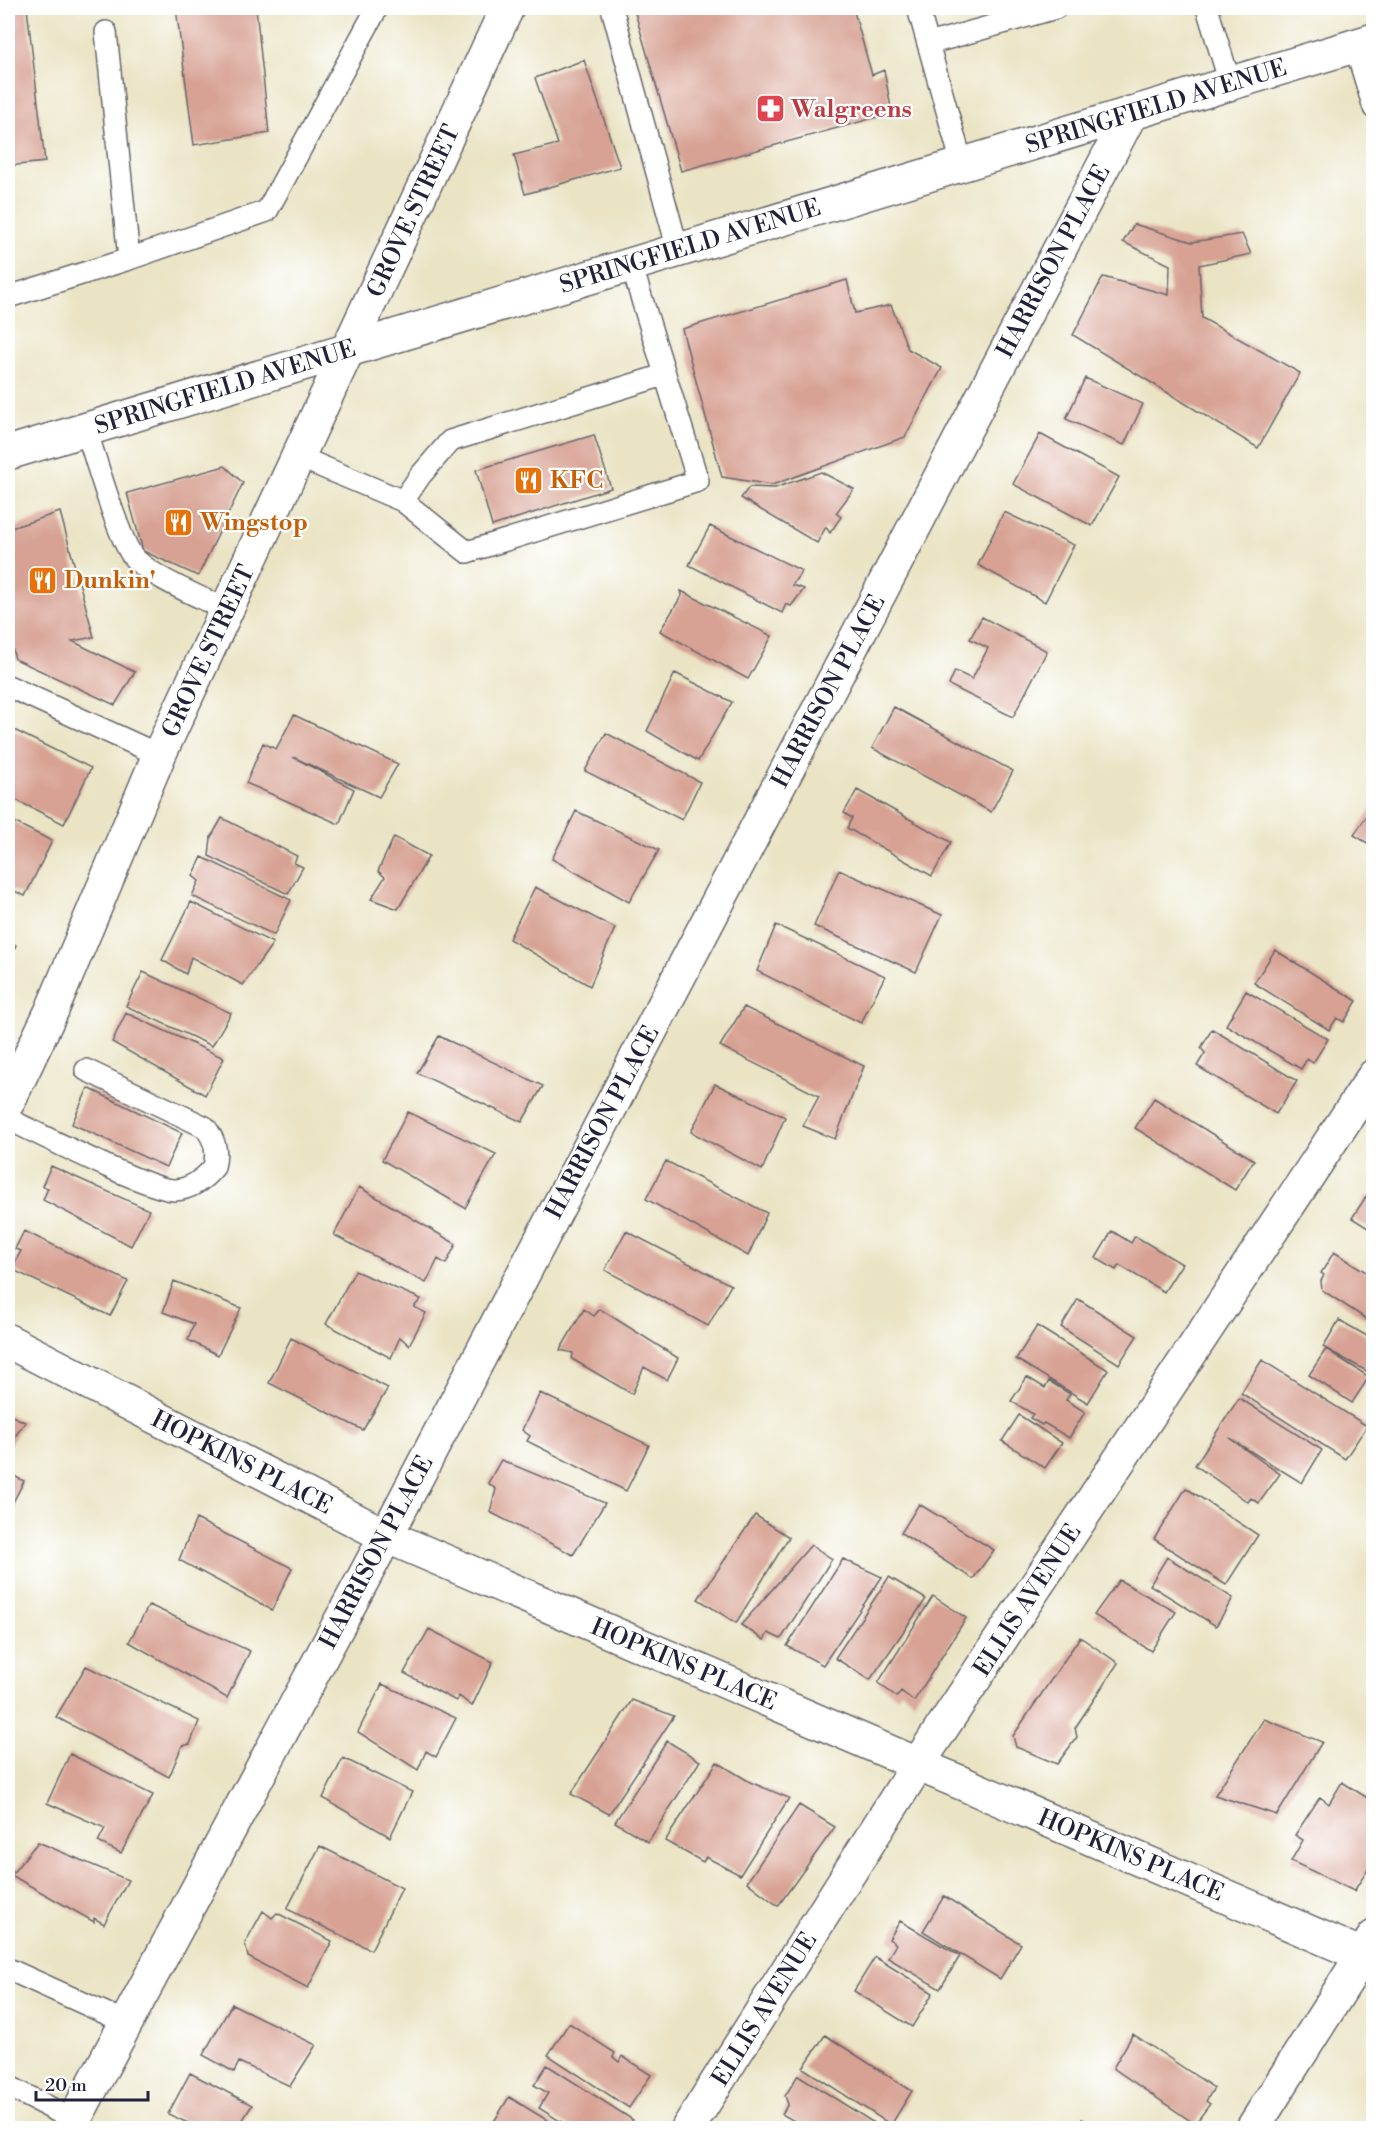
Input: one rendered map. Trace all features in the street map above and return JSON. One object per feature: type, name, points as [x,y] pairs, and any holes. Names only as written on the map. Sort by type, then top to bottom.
[{"type":"street","name":"GROVE STREET","points":[[8,1102],[52,1010],[159,755],[507,8]]},
{"type":"street","name":"SPRINGFIELD AVENUE","points":[[8,453],[1364,43]]},
{"type":"street","name":"HARRISON PLACE","points":[[72,2124],[386,1536],[1131,113]]},
{"type":"street","name":"ELLIS AVENUE","points":[[688,2128],[918,1764],[1374,1076]]},
{"type":"street","name":"HOPKINS PLACE","points":[[8,1341],[386,1536],[918,1764],[1370,1950]]},
{"type":"street","points":[[1253,2128],[1370,1950]]},
{"type":"lane","points":[[8,297],[129,259],[267,211],[377,8]]},
{"type":"lane","points":[[612,8],[678,250]]},
{"type":"lane","points":[[918,8],[962,164]]},
{"type":"lane","points":[[928,44],[1056,8]]},
{"type":"lane","points":[[1207,8],[1230,83]]},
{"type":"lane","points":[[106,32],[129,259]]},
{"type":"lane","points":[[1364,43],[1374,108]]},
{"type":"lane","points":[[299,457],[403,501],[467,552],[698,481],[631,264]]},
{"type":"lane","points":[[403,501],[420,476],[450,441],[664,375]]},
{"type":"lane","points":[[86,430],[113,511],[133,556],[147,568],[228,611]]},
{"type":"lane","points":[[8,686],[159,755]]},
{"type":"lane","points":[[8,1119],[132,1176],[172,1190],[196,1183],[214,1167],[216,1149],[213,1137],[205,1127],[86,1070]]},
{"type":"lane","points":[[8,1969],[125,2022]]},
{"type":"lane","points":[[8,2086],[72,2124]]},
{"type":"building","points":[[8,8],[27,8],[45,162],[8,166]]},
{"type":"building","points":[[176,8],[256,8],[269,133],[194,145]]},
{"type":"building","name":"Walgreens","points":[[853,8],[872,75],[884,70],[892,113],[681,171],[634,9]]},
{"type":"building","points":[[584,60],[620,167],[525,194],[514,155],[558,144],[535,78]]},
{"type":"building","points":[[1134,224],[1192,242],[1242,234],[1251,254],[1199,265],[1202,318],[1300,373],[1258,448],[1073,335],[1103,277],[1169,295],[1170,265],[1123,242]]},
{"type":"building","points":[[847,280],[855,313],[891,305],[908,349],[942,368],[905,437],[772,485],[722,477],[682,329]]},
{"type":"building","points":[[1085,378],[1143,404],[1124,445],[1066,419]]},
{"type":"building","points":[[1040,434],[1119,477],[1092,526],[1013,484]]},
{"type":"building","points":[[594,435],[611,488],[492,526],[476,470]]},
{"type":"building","name":"Wingstop","points":[[225,466],[243,483],[198,576],[143,551],[127,493]]},
{"type":"building","points":[[821,472],[854,489],[836,513],[841,517],[830,533],[826,527],[817,543],[741,498],[749,487],[775,488]]},
{"type":"building","name":"Dunkin'","points":[[60,512],[94,637],[72,641],[135,672],[115,705],[15,659],[8,632],[8,529]]},
{"type":"building","points":[[1004,512],[1074,545],[1045,602],[978,565]]},
{"type":"building","points":[[710,526],[802,571],[792,585],[804,589],[791,606],[786,604],[782,613],[689,565]]},
{"type":"building","points":[[681,591],[772,636],[748,679],[660,631],[682,595]]},
{"type":"building","points":[[982,617],[1047,651],[1013,717],[949,685],[955,671],[972,679],[988,648],[970,639]]},
{"type":"building","points":[[675,673],[732,702],[698,761],[647,731]]},
{"type":"building","points":[[894,707],[1013,771],[991,812],[872,748]]},
{"type":"building","points":[[294,715],[398,764],[379,797],[293,757],[354,789],[339,824],[246,783],[263,743],[276,749]]},
{"type":"building","points":[[8,727],[91,768],[64,824],[8,796]]},
{"type":"building","points":[[606,733],[700,782],[682,820],[585,771]]},
{"type":"building","points":[[857,790],[951,842],[932,876],[847,828],[852,818],[844,813]]},
{"type":"building","points":[[1374,805],[1374,847],[1354,835]]},
{"type":"building","points":[[576,811],[659,850],[629,902],[552,859]]},
{"type":"building","points":[[222,818],[297,856],[294,863],[303,867],[288,894],[209,856],[211,837]]},
{"type":"building","points":[[8,819],[52,841],[25,896],[8,888]]},
{"type":"building","points":[[394,837],[429,856],[398,909],[371,899],[385,877],[378,871]]},
{"type":"building","points":[[202,857],[291,900],[274,935],[192,896],[199,881],[193,876]]},
{"type":"building","points":[[839,870],[942,915],[916,972],[814,926]]},
{"type":"building","points":[[535,887],[615,928],[590,986],[509,939]]},
{"type":"building","points":[[191,902],[273,943],[243,985],[191,957],[186,974],[162,960]]},
{"type":"building","points":[[776,925],[885,976],[861,1023],[757,971]]},
{"type":"building","points":[[8,941],[16,945],[8,963]]},
{"type":"building","points":[[1275,950],[1357,1001],[1344,1022],[1337,1018],[1329,1030],[1254,983]]},
{"type":"building","points":[[143,972],[231,1013],[212,1046],[126,1006]]},
{"type":"building","points":[[1246,991],[1328,1039],[1313,1063],[1307,1059],[1301,1069],[1226,1025]]},
{"type":"building","points":[[744,1007],[864,1066],[835,1139],[803,1126],[819,1096],[720,1046]]},
{"type":"building","points":[[126,1013],[224,1058],[205,1095],[112,1042]]},
{"type":"building","points":[[1212,1029],[1297,1081],[1276,1114],[1197,1066],[1205,1053],[1201,1048]]},
{"type":"building","points":[[439,1036],[543,1086],[522,1122],[417,1073]]},
{"type":"building","points":[[715,1084],[785,1117],[762,1170],[691,1132]]},
{"type":"building","points":[[88,1088],[182,1133],[166,1167],[72,1124]]},
{"type":"building","points":[[1154,1098],[1254,1160],[1235,1190],[1135,1128]]},
{"type":"building","points":[[408,1112],[496,1154],[465,1208],[382,1160]]},
{"type":"building","points":[[666,1161],[767,1213],[748,1256],[646,1199]]},
{"type":"building","points":[[51,1166],[149,1210],[131,1246],[43,1200],[48,1188],[42,1186]]},
{"type":"building","points":[[359,1187],[456,1244],[446,1264],[438,1259],[426,1283],[334,1235]]},
{"type":"building","points":[[1367,1195],[1374,1200],[1374,1232],[1352,1218]]},
{"type":"building","points":[[24,1231],[128,1281],[110,1316],[11,1269],[21,1251],[15,1249]]},
{"type":"building","points":[[626,1231],[731,1285],[708,1326],[605,1270]]},
{"type":"building","points":[[1112,1231],[1131,1243],[1135,1236],[1182,1264],[1164,1292],[1119,1265],[1116,1270],[1096,1258]]},
{"type":"building","points":[[1334,1252],[1374,1277],[1374,1324],[1322,1290],[1321,1281],[1324,1275],[1321,1273]]},
{"type":"building","points":[[355,1271],[421,1299],[414,1307],[426,1313],[409,1345],[400,1337],[391,1358],[326,1324]]},
{"type":"building","points":[[174,1281],[241,1308],[218,1355],[188,1340],[194,1324],[163,1312]]},
{"type":"building","points":[[1078,1299],[1137,1336],[1119,1364],[1061,1327]]},
{"type":"building","points":[[584,1309],[594,1316],[600,1309],[678,1358],[667,1380],[644,1367],[632,1394],[572,1359],[573,1353],[560,1350]]},
{"type":"building","points":[[1339,1320],[1374,1340],[1372,1374],[1323,1347]]},
{"type":"building","points":[[1037,1326],[1108,1370],[1088,1403],[1016,1359]]},
{"type":"building","points":[[291,1338],[388,1388],[363,1430],[269,1383]]},
{"type":"building","points":[[1326,1349],[1369,1377],[1352,1403],[1309,1375]]},
{"type":"building","points":[[1262,1360],[1367,1426],[1345,1459],[1241,1393]]},
{"type":"building","points":[[1027,1377],[1045,1388],[1049,1381],[1070,1394],[1066,1400],[1085,1412],[1069,1438],[1044,1423],[1042,1425],[1030,1418],[1033,1414],[1011,1401]]},
{"type":"building","points":[[540,1393],[649,1445],[626,1491],[527,1441],[530,1436],[522,1430]]},
{"type":"building","points":[[1239,1398],[1322,1450],[1302,1483],[1229,1438],[1280,1474],[1259,1503],[1251,1498],[1248,1502],[1195,1465]]},
{"type":"building","points":[[8,1414],[25,1422],[8,1447]]},
{"type":"building","points":[[1019,1415],[1062,1443],[1045,1468],[1002,1441]]},
{"type":"building","points":[[501,1460],[605,1503],[573,1555],[490,1512],[496,1489],[488,1483]]},
{"type":"building","points":[[8,1473],[24,1481],[8,1512]]},
{"type":"building","points":[[1186,1488],[1258,1535],[1226,1585],[1154,1539]]},
{"type":"building","points":[[919,1504],[994,1550],[973,1579],[901,1533]]},
{"type":"building","points":[[755,1515],[789,1537],[736,1623],[698,1599]]},
{"type":"building","points":[[196,1519],[292,1568],[272,1610],[179,1560]]},
{"type":"building","points":[[811,1545],[832,1559],[781,1639],[768,1633],[764,1640],[741,1625]]},
{"type":"building","points":[[1167,1557],[1233,1598],[1216,1626],[1150,1585]]},
{"type":"building","points":[[843,1559],[882,1577],[823,1665],[787,1646]]},
{"type":"building","points":[[889,1577],[926,1599],[870,1680],[835,1658]]},
{"type":"building","points":[[1119,1580],[1176,1612],[1151,1651],[1094,1615]]},
{"type":"building","points":[[933,1596],[966,1618],[914,1701],[901,1691],[897,1697],[878,1683]]},
{"type":"building","points":[[149,1605],[250,1651],[227,1698],[129,1642]]},
{"type":"building","points":[[429,1629],[493,1662],[472,1706],[459,1696],[456,1701],[404,1673]]},
{"type":"building","points":[[1080,1637],[1118,1663],[1075,1728],[1077,1737],[1057,1764],[1016,1747],[1013,1736]]},
{"type":"building","points":[[86,1666],[199,1721],[190,1744],[182,1746],[169,1777],[56,1717]]},
{"type":"building","points":[[382,1684],[456,1718],[436,1757],[426,1751],[418,1770],[358,1732]]},
{"type":"building","points":[[632,1700],[674,1716],[609,1814],[571,1794]]},
{"type":"building","points":[[1264,1719],[1322,1742],[1277,1815],[1215,1795]]},
{"type":"building","points":[[667,1741],[700,1761],[648,1842],[615,1822]]},
{"type":"building","points":[[70,1754],[153,1795],[121,1853],[98,1842],[105,1828],[47,1803]]},
{"type":"building","points":[[343,1758],[412,1792],[390,1837],[323,1798]]},
{"type":"building","points":[[717,1762],[750,1782],[789,1798],[740,1875],[706,1857],[703,1862],[665,1841]]},
{"type":"building","points":[[1342,1782],[1374,1802],[1374,1860],[1354,1891],[1291,1861],[1303,1840],[1295,1835],[1320,1797],[1329,1804]]},
{"type":"building","points":[[799,1805],[835,1827],[778,1906],[747,1882]]},
{"type":"building","points":[[38,1842],[128,1880],[104,1924],[94,1918],[94,1922],[11,1875]]},
{"type":"building","points":[[320,1846],[402,1888],[371,1950],[287,1909]]},
{"type":"building","points":[[944,1896],[1021,1944],[1000,1979],[923,1931]]},
{"type":"building","points":[[263,1911],[272,1918],[277,1913],[332,1941],[308,1988],[248,1957],[245,1943]]},
{"type":"building","points":[[900,1921],[960,1956],[940,1989],[888,1958],[896,1944],[889,1939]]},
{"type":"building","points":[[875,1957],[933,1993],[912,2027],[854,1991]]},
{"type":"building","points":[[232,2004],[316,2045],[290,2086],[239,2062],[234,2072],[203,2055]]},
{"type":"building","points":[[569,2023],[615,2053],[613,2057],[619,2062],[622,2056],[651,2075],[629,2108],[548,2055]]},
{"type":"building","points":[[1133,2034],[1214,2088],[1206,2101],[1210,2104],[1195,2124],[1113,2068]]},
{"type":"building","points":[[825,2035],[912,2091],[891,2125],[803,2068]]},
{"type":"building","points":[[547,2065],[633,2120],[627,2128],[571,2128],[539,2108],[548,2093],[534,2085]]},
{"type":"building","points":[[190,2073],[252,2105],[238,2128],[199,2128],[168,2114]]},
{"type":"building","points":[[798,2075],[882,2128],[806,2128],[782,2114],[788,2104],[785,2096]]},
{"type":"building","points":[[509,2097],[560,2128],[490,2128]]},
{"type":"building","points":[[1082,2119],[1097,2128],[1076,2128]]},
{"type":"place","name":"Walgreens","points":[[770,109]]},
{"type":"place","name":"KFC","points":[[529,480]]},
{"type":"place","name":"Wingstop","points":[[179,522]]},
{"type":"place","name":"Dunkin'","points":[[43,580]]}]
